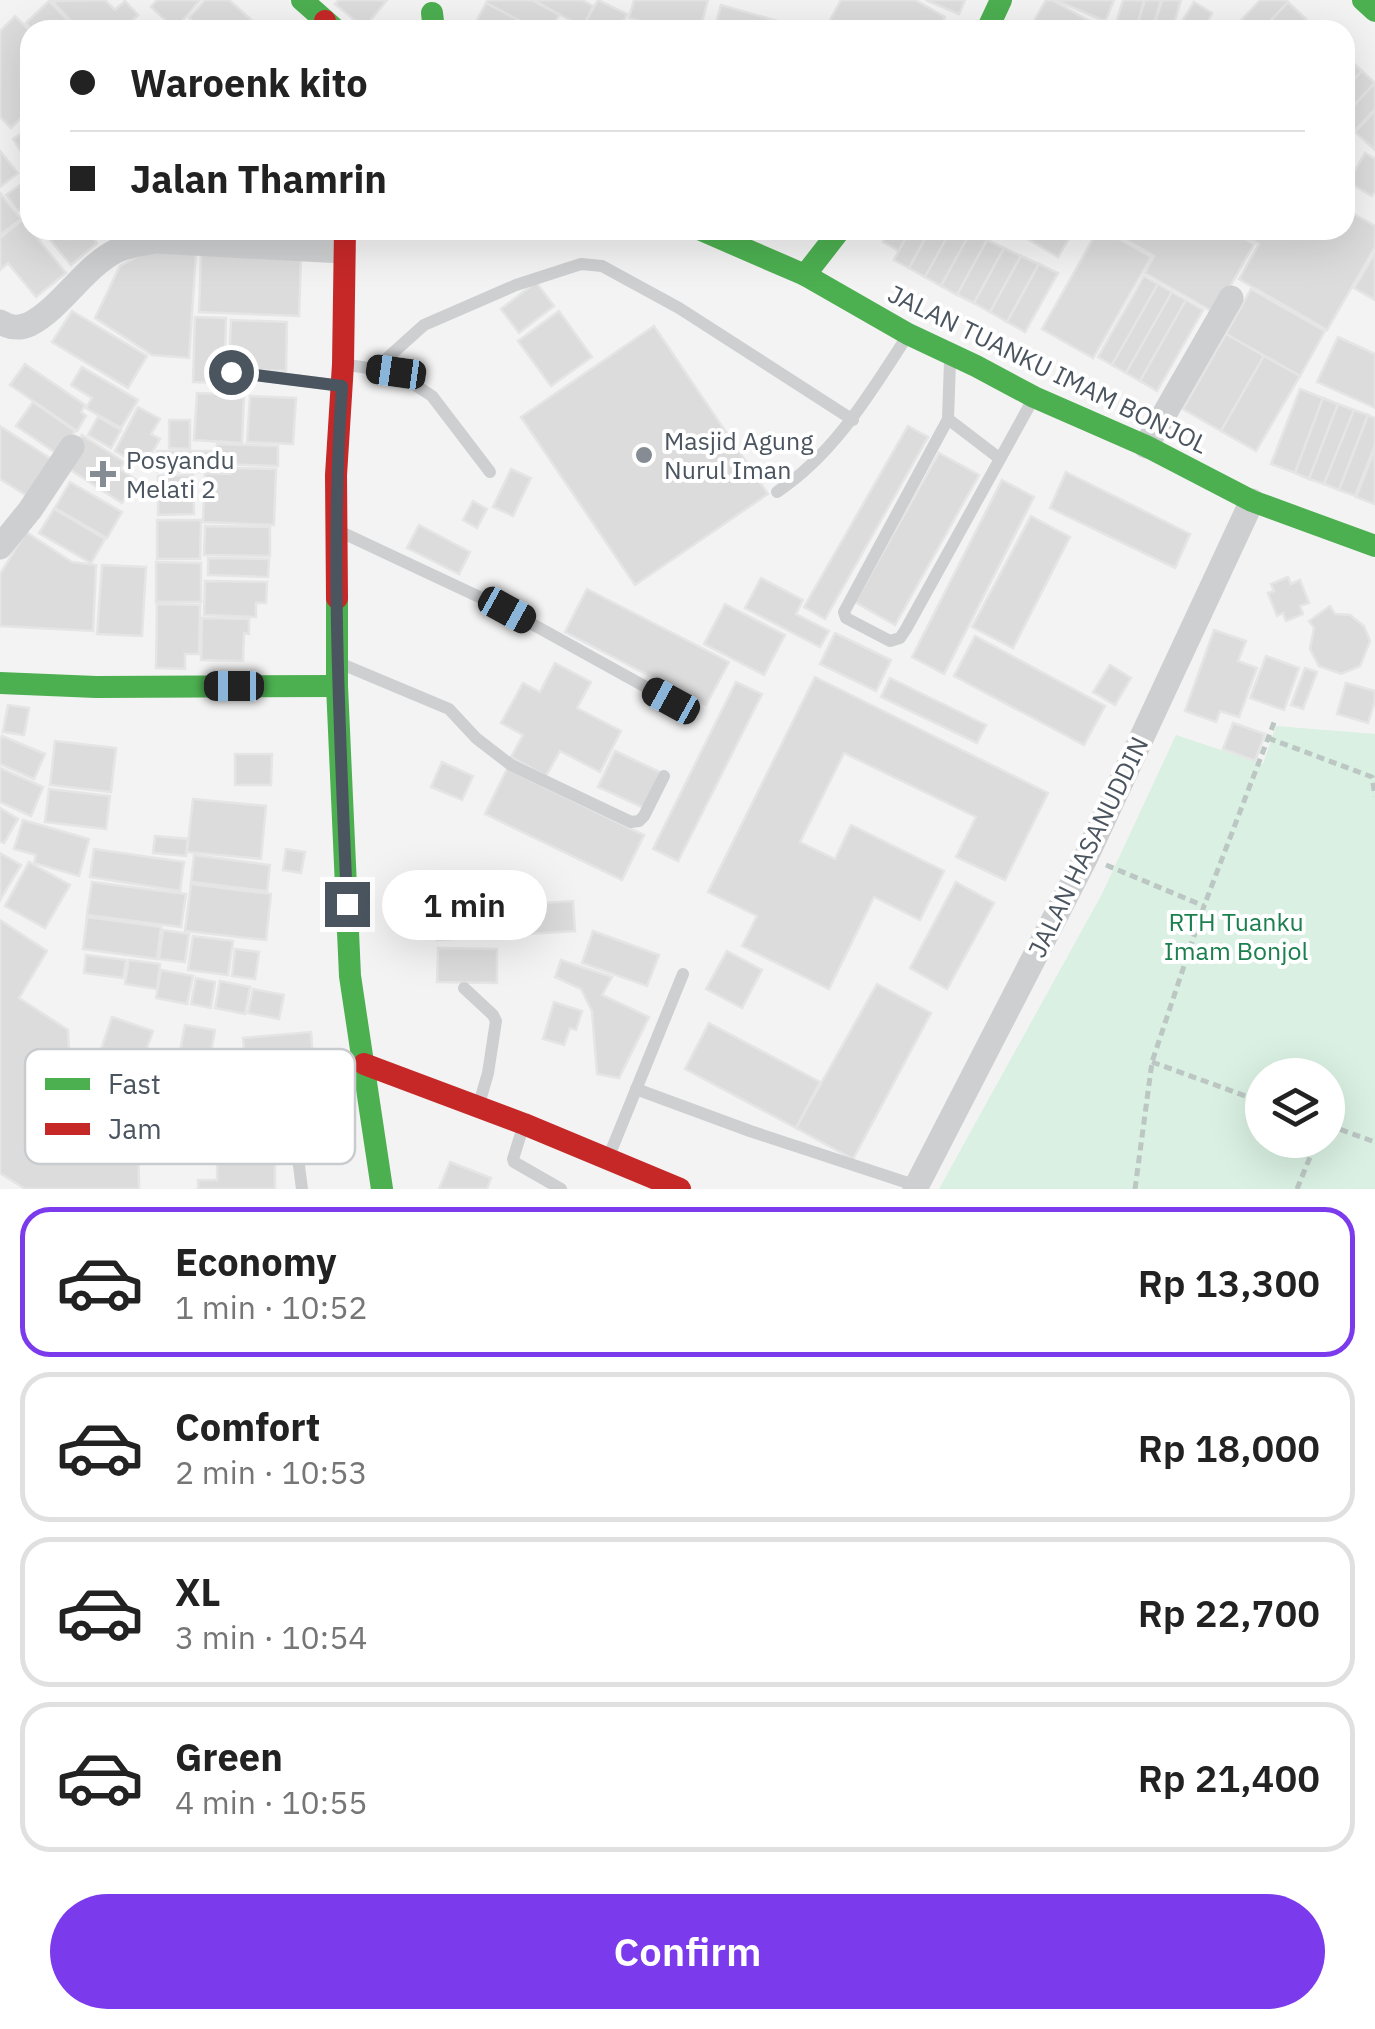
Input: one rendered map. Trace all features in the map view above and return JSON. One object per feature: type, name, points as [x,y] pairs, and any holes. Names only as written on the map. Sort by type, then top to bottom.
[{"type":"main road","points":[[302,0],[321,20]]},
{"type":"main road","points":[[1363,0],[1375,11]]},
{"type":"main road","points":[[344,240],[336,475],[337,662],[350,976],[382,1189]]},
{"type":"main road","name":"JALAN TUANKU IMAM BONJOL","points":[[724,240],[805,275],[908,334],[1034,397],[1146,446],[1252,501],[1375,546]]},
{"type":"main road","points":[[805,275],[832,240]]},
{"type":"main road","points":[[4,683],[96,687],[338,686]]},
{"type":"main road","points":[[364,1064],[524,1124],[680,1189]]},
{"type":"street","points":[[0,322],[17,328],[31,323],[90,270],[115,251],[129,246],[155,241],[344,240]]},
{"type":"street","points":[[1146,446],[1231,298]]},
{"type":"street","points":[[0,547],[72,447]]},
{"type":"street","name":"JALAN HASANUDDIN","points":[[916,1188],[1086,856],[1252,501]]},
{"type":"street","points":[[0,709],[4,683]]},
{"type":"lane","points":[[375,369],[424,324],[581,264],[602,266],[679,308],[853,420]]},
{"type":"lane","points":[[777,492],[797,479],[853,420],[908,334]]},
{"type":"lane","points":[[950,354],[948,419],[844,608],[846,618],[890,641],[900,638],[1034,397]]},
{"type":"lane","points":[[231,372],[396,372],[432,396],[490,472]]},
{"type":"lane","points":[[948,419],[999,458]]},
{"type":"lane","points":[[336,530],[507,610],[671,701]]},
{"type":"lane","points":[[337,662],[450,709],[476,738],[510,765],[631,822],[644,816],[664,776]]},
{"type":"lane","points":[[608,1158],[683,974]]},
{"type":"lane","points":[[464,988],[496,1018],[488,1073],[478,1107]]},
{"type":"lane","points":[[636,1089],[916,1188]]},
{"type":"lane","points":[[524,1124],[512,1160],[561,1189]]},
{"type":"lane","points":[[299,1164],[302,1189]]},
{"type":"path","points":[[1135,1189],[1152,1062],[1204,906],[1275,720]]},
{"type":"path","points":[[1268,738],[1372,777],[1375,796]]},
{"type":"path","points":[[1086,856],[1204,906]]},
{"type":"path","points":[[1152,1062],[1245,1096]]},
{"type":"path","points":[[1345,1131],[1375,1142]]},
{"type":"path","points":[[1298,1189],[1311,1158]]},
{"type":"green space","name":"RTH Tuanku Imam Bonjol","points":[[1276,726],[1375,734],[1375,1189],[939,1189],[1102,894],[1176,735],[1263,764]]},
{"type":"building","points":[[105,0],[115,10],[125,1],[138,15],[133,20],[70,20],[52,1]]},
{"type":"building","points":[[157,0],[200,0],[183,20],[165,20],[151,7]]},
{"type":"building","points":[[205,0],[229,0],[252,20],[191,20],[189,18]]},
{"type":"building","points":[[339,0],[387,0],[371,20],[354,20],[335,4]]},
{"type":"building","points":[[532,0],[559,15],[556,20],[518,20],[486,3]]},
{"type":"building","points":[[533,0],[582,0],[593,6],[586,20],[570,20]]},
{"type":"building","points":[[598,0],[627,14],[624,20],[587,20]]},
{"type":"building","points":[[634,0],[708,0],[703,20],[629,18]]},
{"type":"building","points":[[841,0],[915,0],[945,17],[943,20],[830,20]]},
{"type":"building","points":[[926,0],[965,0],[959,14]]},
{"type":"building","points":[[1046,0],[1052,0],[1087,20],[1035,20]]},
{"type":"building","points":[[1055,0],[1114,0],[1103,20]]},
{"type":"building","points":[[1123,0],[1144,0],[1139,20],[1117,20]]},
{"type":"building","points":[[1145,0],[1161,0],[1155,20],[1139,20]]},
{"type":"building","points":[[1162,0],[1181,0],[1175,20],[1156,20]]},
{"type":"building","points":[[1260,0],[1288,2],[1271,20],[1241,20]]},
{"type":"building","points":[[49,1],[67,20],[29,20]]},
{"type":"building","points":[[1194,2],[1212,13],[1209,20],[1183,20]]},
{"type":"building","points":[[1288,2],[1306,19],[1305,20],[1271,20]]},
{"type":"building","points":[[486,3],[518,20],[477,20]]},
{"type":"building","points":[[721,5],[774,20],[717,20]]},
{"type":"building","points":[[15,16],[20,21],[20,119],[11,128],[0,117],[0,31]]},
{"type":"building","points":[[1362,71],[1375,83],[1355,104],[1355,78]]},
{"type":"building","points":[[1375,83],[1375,109],[1355,130],[1355,104]]},
{"type":"building","points":[[1375,111],[1375,150],[1355,132]]},
{"type":"building","points":[[0,151],[18,173],[0,187]]},
{"type":"building","points":[[1365,153],[1375,159],[1372,196],[1355,186],[1355,170]]},
{"type":"building","points":[[20,185],[20,209],[18,211],[6,195]]},
{"type":"building","points":[[0,193],[20,220],[0,235]]},
{"type":"building","points":[[1355,215],[1375,226],[1375,247],[1327,330],[1239,279],[1259,244],[1252,240],[1355,240]]},
{"type":"building","points":[[20,222],[20,240],[39,240],[66,273],[36,297],[8,263],[0,270],[0,238]]},
{"type":"building","points":[[50,240],[95,240],[97,243],[71,265]]},
{"type":"building","points":[[884,240],[905,240],[899,251]]},
{"type":"building","points":[[905,240],[924,240],[909,268],[894,260]]},
{"type":"building","points":[[924,240],[945,240],[925,277],[909,268]]},
{"type":"building","points":[[945,240],[966,240],[941,286],[925,277]]},
{"type":"building","points":[[966,240],[987,240],[957,295],[941,286]]},
{"type":"building","points":[[987,240],[1004,248],[974,303],[957,295]]},
{"type":"building","points":[[1029,240],[1068,240],[1058,257]]},
{"type":"building","points":[[1092,240],[1121,240],[1151,257],[1093,358],[1042,329]]},
{"type":"building","points":[[1126,240],[1247,240],[1254,244],[1215,313],[1145,273],[1154,256]]},
{"type":"building","points":[[1004,248],[1021,256],[990,312],[974,303]]},
{"type":"building","points":[[201,253],[301,257],[299,316],[199,312]]},
{"type":"building","points":[[1375,253],[1375,300],[1354,288]]},
{"type":"building","points":[[142,254],[196,254],[189,358],[152,355],[95,318],[120,266]]},
{"type":"building","points":[[1021,256],[1039,264],[1007,322],[990,312]]},
{"type":"building","points":[[1039,264],[1058,273],[1025,332],[1007,322]]},
{"type":"building","points":[[1144,276],[1158,284],[1112,365],[1098,357]]},
{"type":"building","points":[[536,282],[554,306],[519,333],[501,309]]},
{"type":"building","points":[[1158,284],[1172,292],[1126,373],[1112,365]]},
{"type":"building","points":[[1251,289],[1325,331],[1300,376],[1226,334]]},
{"type":"building","points":[[1172,292],[1186,300],[1140,381],[1126,373]]},
{"type":"building","points":[[1186,300],[1203,310],[1157,391],[1140,381]]},
{"type":"building","points":[[72,311],[147,356],[128,388],[52,342]]},
{"type":"building","points":[[559,311],[592,357],[551,386],[518,341]]},
{"type":"building","points":[[195,317],[226,318],[224,383],[193,382]]},
{"type":"building","points":[[231,320],[287,322],[286,371],[229,369]]},
{"type":"building","name":"Masjid Agung Nurul Iman","points":[[654,326],[768,494],[635,585],[521,417]]},
{"type":"building","points":[[1226,334],[1264,356],[1221,431],[1183,409]]},
{"type":"building","points":[[1338,337],[1375,354],[1375,408],[1317,382]]},
{"type":"building","points":[[1264,356],[1300,376],[1256,451],[1221,431]]},
{"type":"building","points":[[25,364],[85,405],[81,412],[86,416],[77,431],[10,385]]},
{"type":"building","points":[[82,367],[138,400],[121,428],[86,408],[92,398],[71,385]]},
{"type":"building","points":[[1300,389],[1323,398],[1295,473],[1271,464]]},
{"type":"building","points":[[197,393],[244,395],[242,443],[194,440]]},
{"type":"building","points":[[250,396],[296,398],[293,444],[247,442]]},
{"type":"building","points":[[1323,398],[1338,404],[1309,479],[1295,473]]},
{"type":"building","points":[[33,402],[75,431],[59,455],[16,426]]},
{"type":"building","points":[[1338,404],[1354,410],[1324,484],[1309,479]]},
{"type":"building","points":[[138,407],[160,419],[151,434],[160,439],[143,468],[115,451]]},
{"type":"building","points":[[1354,410],[1368,415],[1339,490],[1324,484]]},
{"type":"building","points":[[1368,415],[1375,418],[1375,445],[1355,496],[1339,490]]},
{"type":"building","points":[[98,417],[121,430],[111,448],[88,435]]},
{"type":"building","points":[[169,420],[190,420],[190,449],[169,448]]},
{"type":"building","points":[[0,426],[56,462],[32,499],[0,479]]},
{"type":"building","points":[[908,426],[928,437],[825,619],[804,607]]},
{"type":"building","name":"Posyandu Melati 2","points":[[82,435],[124,462],[120,469],[137,480],[122,503],[63,465]]},
{"type":"building","points":[[217,444],[278,446],[278,466],[216,464]]},
{"type":"building","points":[[1375,449],[1375,502],[1374,504],[1356,497]]},
{"type":"building","points":[[157,451],[213,451],[213,472],[157,472]]},
{"type":"building","points":[[939,453],[979,475],[895,625],[855,602]]},
{"type":"building","points":[[230,468],[276,469],[274,525],[203,522],[205,473],[230,474]]},
{"type":"building","points":[[511,469],[531,478],[513,516],[493,507]]},
{"type":"building","points":[[1066,472],[1190,534],[1175,568],[1050,508]]},
{"type":"building","points":[[193,475],[194,514],[158,515],[158,476]]},
{"type":"building","points":[[1002,480],[1034,497],[944,674],[912,657]]},
{"type":"building","points":[[70,482],[122,512],[107,538],[55,508]]},
{"type":"building","points":[[473,501],[487,509],[477,528],[463,520]]},
{"type":"building","points":[[54,509],[105,539],[91,563],[39,533]]},
{"type":"building","points":[[1031,516],[1070,537],[1013,648],[972,627]]},
{"type":"building","points":[[157,520],[201,520],[200,559],[157,559]]},
{"type":"building","points":[[419,525],[470,552],[459,574],[407,548]]},
{"type":"building","points":[[205,526],[270,527],[270,556],[204,555]]},
{"type":"building","points":[[26,532],[72,562],[96,565],[93,631],[0,626],[0,574]]},
{"type":"building","points":[[208,558],[269,559],[268,577],[208,575]]},
{"type":"building","points":[[156,562],[201,563],[201,602],[156,602]]},
{"type":"building","points":[[102,565],[146,567],[142,636],[97,634]]},
{"type":"building","points":[[1288,577],[1291,584],[1300,580],[1309,603],[1300,606],[1303,614],[1286,621],[1283,613],[1277,616],[1268,593],[1274,591],[1271,584]]},
{"type":"building","points":[[761,578],[803,600],[796,614],[829,631],[820,647],[745,608]]},
{"type":"building","points":[[205,581],[267,582],[266,603],[256,603],[256,617],[204,615]]},
{"type":"building","points":[[587,589],[729,662],[706,705],[565,632]]},
{"type":"building","points":[[157,604],[200,605],[199,654],[185,654],[185,669],[156,668]]},
{"type":"building","points":[[725,604],[785,635],[764,675],[704,644]]},
{"type":"building","points":[[1330,606],[1335,614],[1350,615],[1364,626],[1370,641],[1360,666],[1341,674],[1319,666],[1310,649],[1314,628],[1309,621]]},
{"type":"building","points":[[202,618],[249,619],[243,661],[201,660]]},
{"type":"building","points":[[1214,630],[1246,641],[1238,661],[1257,668],[1239,717],[1220,711],[1216,722],[1185,711]]},
{"type":"building","points":[[835,633],[891,660],[876,691],[820,664]]},
{"type":"building","points":[[975,636],[1105,706],[1084,745],[954,676]]},
{"type":"building","points":[[1266,656],[1299,668],[1284,710],[1250,698]]},
{"type":"building","points":[[555,663],[591,682],[577,708],[621,731],[600,772],[560,751],[546,776],[511,757],[523,735],[501,723],[523,683],[540,692]]},
{"type":"building","points":[[1110,665],[1131,678],[1115,705],[1093,692]]},
{"type":"building","points":[[1305,668],[1317,672],[1303,709],[1291,705]]},
{"type":"building","points":[[815,677],[1048,793],[1005,880],[956,857],[976,817],[844,753],[800,842],[835,859],[851,825],[944,871],[920,920],[874,897],[829,989],[742,946],[757,916],[708,892]]},
{"type":"building","points":[[890,678],[986,725],[977,743],[881,697]]},
{"type":"building","points":[[736,682],[762,694],[678,861],[653,849]]},
{"type":"building","points":[[1346,683],[1375,691],[1368,723],[1337,714]]},
{"type":"building","points":[[8,705],[29,708],[24,735],[3,732]]},
{"type":"building","points":[[1233,723],[1265,734],[1255,761],[1223,749]]},
{"type":"building","points":[[2,736],[45,754],[34,779],[0,764]]},
{"type":"building","points":[[55,741],[116,748],[111,792],[50,785]]},
{"type":"building","points":[[615,751],[660,772],[644,808],[598,787]]},
{"type":"building","points":[[235,754],[272,754],[271,785],[235,785]]},
{"type":"building","points":[[442,762],[473,776],[462,800],[431,787]]},
{"type":"building","points":[[0,768],[43,787],[31,816],[0,802]]},
{"type":"building","points":[[507,769],[644,835],[622,880],[485,814]]},
{"type":"building","points":[[49,789],[110,796],[106,829],[45,822]]},
{"type":"building","points":[[193,799],[266,806],[261,859],[187,852]]},
{"type":"building","points":[[0,808],[18,819],[4,843],[0,841]]},
{"type":"building","points":[[23,820],[89,839],[79,876],[34,863],[36,855],[14,849]]},
{"type":"building","points":[[155,836],[188,839],[186,856],[153,853]]},
{"type":"building","points":[[94,849],[184,862],[180,891],[90,877]]},
{"type":"building","points":[[286,849],[305,852],[301,873],[283,870]]},
{"type":"building","points":[[0,853],[21,865],[0,900]]},
{"type":"building","points":[[194,855],[270,865],[267,891],[191,882]]},
{"type":"building","points":[[29,862],[70,885],[45,928],[5,906]]},
{"type":"building","points":[[92,882],[186,894],[181,927],[87,915]]},
{"type":"building","points":[[956,882],[994,903],[947,989],[910,968]]},
{"type":"building","points":[[191,884],[271,894],[266,940],[185,931]]},
{"type":"building","points":[[573,901],[575,931],[437,940],[435,910]]},
{"type":"building","points":[[87,917],[161,927],[157,959],[83,949]]},
{"type":"building","points":[[0,920],[47,951],[19,998],[68,1030],[69,1049],[25,1049],[25,1164],[139,1164],[139,1189],[25,1189],[0,1173]]},
{"type":"building","points":[[163,930],[189,934],[185,962],[159,959]]},
{"type":"building","points":[[593,931],[659,955],[647,986],[582,963]]},
{"type":"building","points":[[193,936],[233,941],[228,975],[188,970]]},
{"type":"building","points":[[438,948],[497,949],[497,983],[437,982]]},
{"type":"building","points":[[235,949],[259,952],[255,979],[232,976]]},
{"type":"building","points":[[727,951],[762,970],[742,1008],[706,989]]},
{"type":"building","points":[[86,955],[126,960],[123,978],[84,973]]},
{"type":"building","points":[[129,960],[160,964],[157,989],[125,984]]},
{"type":"building","points":[[561,960],[612,977],[602,995],[649,1017],[619,1078],[597,1074],[592,1011],[581,989],[555,977]]},
{"type":"building","points":[[161,970],[193,976],[187,1004],[156,998]]},
{"type":"building","points":[[196,978],[215,982],[211,1008],[191,1004]]},
{"type":"building","points":[[220,981],[250,987],[245,1014],[215,1008]]},
{"type":"building","points":[[877,984],[931,1013],[853,1159],[796,1128]]},
{"type":"building","points":[[253,989],[284,995],[279,1019],[248,1013]]},
{"type":"building","points":[[554,1002],[582,1011],[576,1030],[570,1028],[564,1045],[543,1039]]},
{"type":"building","points":[[112,1017],[153,1031],[147,1049],[101,1049]]},
{"type":"building","points":[[709,1023],[820,1082],[796,1128],[685,1069]]},
{"type":"building","points":[[185,1025],[215,1030],[212,1049],[180,1049]]},
{"type":"building","points":[[311,1032],[312,1049],[244,1049],[243,1038]]},
{"type":"building","points":[[450,1162],[491,1178],[487,1189],[439,1189]]},
{"type":"building","points":[[217,1164],[275,1164],[275,1189],[198,1189],[198,1180],[217,1180]]},
{"type":"traffic: fast","points":[[302,0],[325,20]]},
{"type":"traffic: fast","points":[[992,20],[1001,0]]},
{"type":"traffic: fast","points":[[1363,0],[1375,11]]},
{"type":"traffic: fast","points":[[432,13],[433,20]]},
{"type":"traffic: fast","points":[[724,240],[805,275],[908,334],[1034,397],[1146,446],[1252,501],[1375,546]]},
{"type":"traffic: fast","points":[[805,275],[832,240]]},
{"type":"traffic: fast","points":[[337,598],[337,686],[350,976],[382,1189]]},
{"type":"traffic: fast","points":[[0,683],[96,687],[337,686]]},
{"type":"traffic: jam","points":[[337,598],[336,475],[345,240]]},
{"type":"traffic: jam","points":[[364,1064],[524,1124],[680,1189]]},
{"type":"place","name":"Masjid Agung Nurul Iman","points":[[644,455]]},
{"type":"place","name":"Posyandu Melati 2","points":[[103,474]]},
{"type":"route","points":[[231,372],[342,386],[336,475],[337,662],[347,904]]}]
